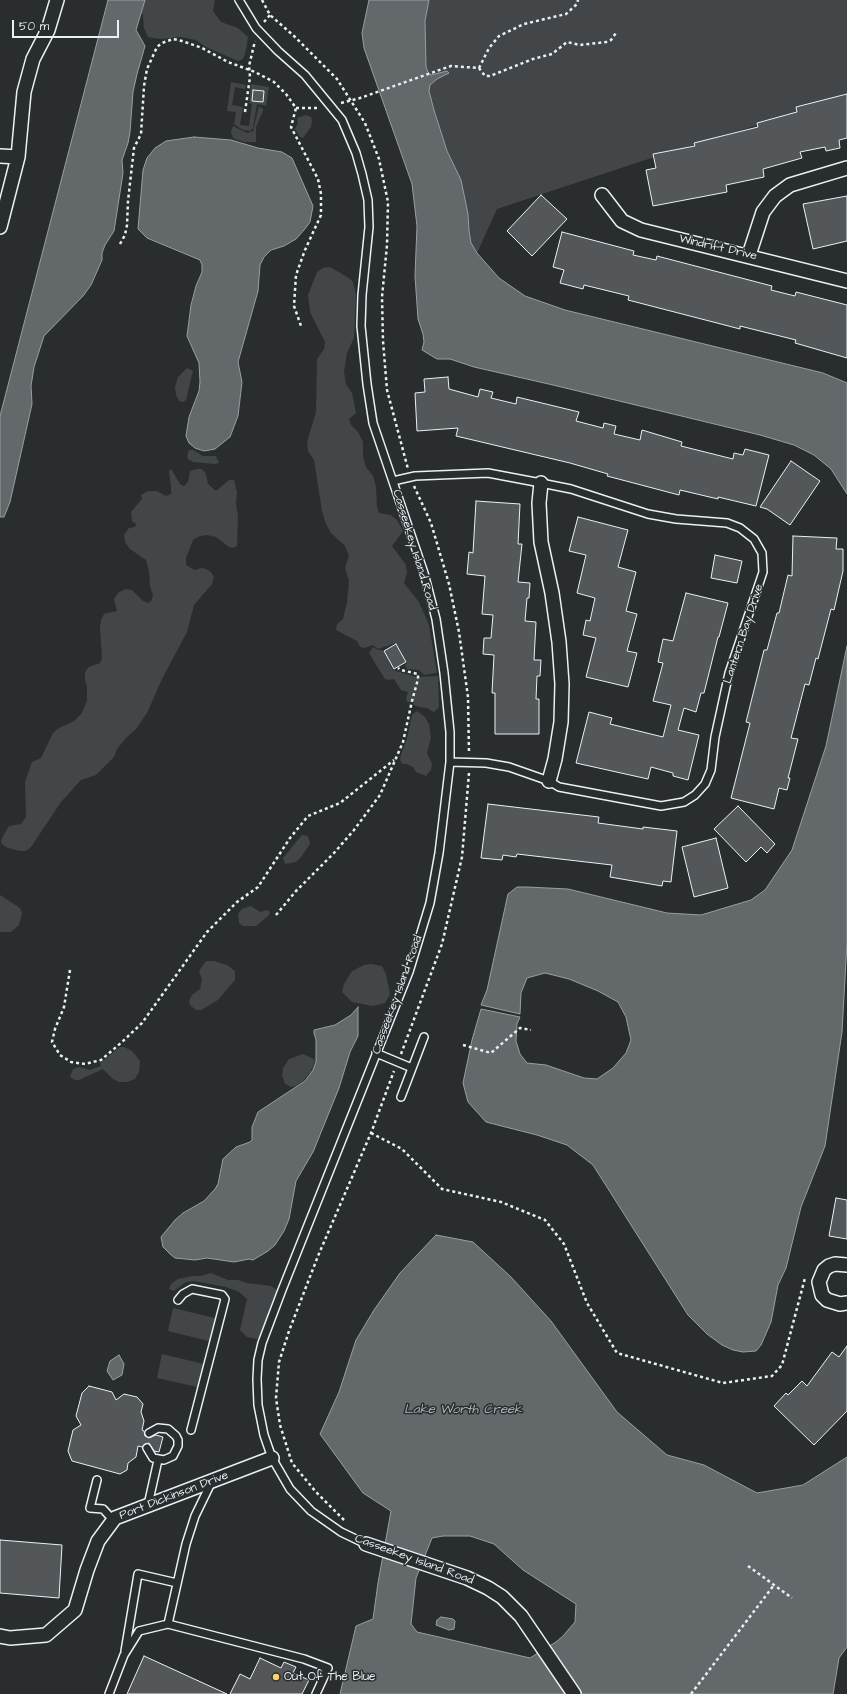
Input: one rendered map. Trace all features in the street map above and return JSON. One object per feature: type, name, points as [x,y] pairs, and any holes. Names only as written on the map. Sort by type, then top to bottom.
[{"type":"street","points":[[0,227],[18,157],[26,86],[33,59],[48,30],[57,0]]},
{"type":"street","points":[[0,156],[18,157]]},
{"type":"street","points":[[749,255],[763,212],[775,196],[790,185],[847,168]]},
{"type":"street","name":"Windrift Drive","points":[[602,195],[622,221],[641,230],[742,255],[749,255],[847,281]]},
{"type":"street","points":[[542,483],[539,503],[541,542],[552,593],[559,642],[562,684],[561,722],[555,759],[549,781]]},
{"type":"street","points":[[847,1265],[835,1264],[824,1270],[820,1276],[819,1289],[827,1300],[840,1304],[847,1303]]},
{"type":"street","name":"Port Dickinson Drive","points":[[0,1636],[10,1638],[46,1635],[75,1610],[87,1570],[98,1541],[115,1518],[272,1458]]},
{"type":"street","name":"Casseekey Island Road","points":[[366,1544],[467,1578],[488,1588],[502,1597],[521,1616],[574,1694]]},
{"type":"lane","name":"Casseekey Island Road","points":[[239,0],[258,30],[278,51],[305,75],[332,106],[342,120],[358,160],[368,207],[369,227],[362,295],[361,326],[373,424],[424,573],[436,620],[444,673],[450,732],[450,762],[439,853],[430,903],[409,972],[262,1342],[257,1379],[258,1405],[264,1435],[272,1458],[290,1490],[311,1511],[341,1532],[366,1544]]},
{"type":"lane","name":"Lantern Bay Drive","points":[[393,481],[410,477],[488,473],[542,483],[571,490],[648,514],[676,519],[727,523],[740,528],[754,539],[762,553],[763,572],[729,673],[715,737],[711,770],[705,784],[695,795],[684,802],[661,806],[560,787],[549,781],[509,767],[469,762],[450,762]]},
{"type":"lane","points":[[401,1097],[424,1037]]},
{"type":"lane","points":[[376,1053],[412,1068]]},
{"type":"lane","points":[[178,1300],[183,1294],[192,1288],[222,1295],[224,1299],[191,1430]]},
{"type":"lane","points":[[147,1448],[149,1454],[158,1460],[164,1460],[173,1456],[178,1446],[178,1440],[173,1432],[163,1427],[149,1433]]},
{"type":"lane","points":[[148,1505],[158,1460]]},
{"type":"lane","points":[[97,1480],[90,1508],[103,1509],[114,1521]]},
{"type":"lane","points":[[168,1624],[186,1544],[193,1522],[212,1480]]},
{"type":"lane","points":[[124,1655],[138,1574],[177,1583]]},
{"type":"lane","points":[[109,1694],[124,1655],[139,1631],[168,1624],[304,1659],[328,1668],[316,1694]]},
{"type":"path","points":[[262,0],[270,15],[294,36],[337,79],[365,123],[379,159],[388,202],[387,245],[382,297],[387,383],[398,434],[410,477],[431,523],[449,584],[459,632],[468,697],[469,762],[462,858],[442,944],[371,1133],[318,1256],[289,1331],[279,1362],[276,1398],[280,1425],[292,1463],[316,1492],[345,1521]]},
{"type":"path","points":[[479,68],[489,48],[499,36],[524,24],[566,14],[577,4],[578,0]]},
{"type":"path","points":[[246,112],[250,77],[249,66],[258,30],[270,15]]},
{"type":"path","points":[[360,98],[451,66],[479,68],[485,76],[490,76],[533,59],[552,54],[567,42],[580,45],[606,42],[611,40],[616,33]]},
{"type":"path","points":[[120,244],[128,225],[128,201],[134,148],[141,134],[144,86],[147,69],[157,47],[172,39],[202,48],[228,62],[255,72],[274,82],[286,94],[296,108],[291,127],[318,179],[321,194],[321,215],[305,250],[296,275],[294,306],[301,326]]},
{"type":"path","points":[[276,915],[296,891],[334,853],[373,806],[380,795],[403,742],[418,679],[418,674],[398,668]]},
{"type":"path","points":[[70,970],[64,1007],[54,1029],[52,1042],[60,1055],[72,1062],[85,1064],[101,1060],[142,1023],[207,932],[237,902],[258,887],[290,838],[308,816],[340,802],[394,760]]},
{"type":"path","points":[[463,1045],[491,1053],[520,1028],[531,1030]]},
{"type":"path","points":[[371,1133],[402,1149],[442,1189],[502,1202],[545,1220],[564,1244],[587,1303],[617,1353],[723,1383],[772,1376],[782,1365],[805,1277],[820,1276]]},
{"type":"path","points":[[748,1566],[792,1598]]},
{"type":"path","points":[[691,1694],[774,1586]]},
{"type":"shaded area","points":[[137,0],[215,0],[213,11],[221,22],[238,28],[248,37],[243,59],[238,61],[206,47],[196,40],[181,37],[160,39],[148,37],[144,28],[143,16]]},
{"type":"shaded area","points":[[429,0],[847,0],[847,97],[639,162],[497,209],[477,253],[471,243],[468,214],[461,180],[447,151],[429,91],[430,85],[437,79],[446,75],[447,71],[431,75],[426,67],[425,21]]},
{"type":"shaded area","points":[[231,82],[246,85],[245,89],[235,87],[232,105],[243,107],[240,125],[249,126],[252,104],[249,103],[251,84],[269,87],[266,106],[257,104],[253,128],[250,131],[243,130],[234,124],[236,112],[227,111]]},
{"type":"shaded area","points":[[259,106],[263,109],[263,111],[256,127],[256,142],[244,142],[233,138],[231,132],[233,126],[247,133],[253,131]]},
{"type":"shaded area","points":[[306,115],[311,117],[312,121],[311,127],[303,138],[300,137],[295,129],[298,123],[297,118]]},
{"type":"shaded area","points":[[330,267],[353,282],[356,295],[354,338],[347,353],[344,371],[346,384],[352,393],[356,413],[349,419],[351,425],[358,432],[363,442],[363,456],[366,467],[373,476],[376,487],[377,507],[379,513],[391,515],[397,520],[403,531],[392,546],[406,565],[407,573],[404,583],[419,602],[429,625],[437,673],[424,675],[419,670],[407,669],[405,665],[407,663],[396,643],[378,649],[373,645],[364,648],[360,647],[357,641],[336,630],[337,624],[343,619],[347,602],[349,581],[345,568],[349,556],[345,546],[331,533],[326,524],[322,511],[314,460],[308,451],[307,442],[316,412],[317,359],[324,349],[325,342],[310,312],[308,295],[317,272],[323,268]]},
{"type":"shaded area","points":[[187,368],[193,371],[186,400],[183,402],[179,401],[176,395],[175,387],[178,377]]},
{"type":"shaded area","points":[[189,450],[193,450],[203,456],[216,456],[219,463],[193,462],[188,459],[187,456]]},
{"type":"shaded area","points":[[171,469],[180,484],[184,486],[188,482],[190,471],[197,469],[202,469],[206,474],[208,484],[216,491],[229,480],[234,480],[237,492],[237,546],[233,548],[229,547],[216,537],[207,535],[200,536],[193,540],[186,558],[186,565],[195,570],[201,568],[206,569],[211,572],[214,577],[212,584],[194,605],[187,632],[162,679],[147,713],[136,729],[117,749],[114,757],[96,775],[81,780],[61,802],[31,847],[26,851],[8,848],[1,842],[3,836],[9,826],[21,824],[26,817],[25,782],[32,762],[41,758],[53,733],[59,728],[74,721],[82,713],[87,700],[85,672],[89,667],[100,663],[102,659],[100,628],[101,620],[104,614],[117,611],[114,599],[118,593],[125,589],[132,590],[143,601],[148,603],[151,601],[153,595],[146,560],[130,549],[125,542],[124,535],[129,528],[135,527],[136,524],[132,521],[131,512],[142,499],[141,495],[148,491],[157,491],[166,496],[171,494],[169,471]]},
{"type":"shaded area","points":[[373,647],[378,650],[383,650],[393,670],[416,677],[438,676],[439,707],[434,712],[427,708],[414,705],[413,702],[407,702],[406,698],[408,692],[401,690],[394,679],[385,679],[378,668],[369,653]]},
{"type":"shaded area","points":[[417,711],[425,717],[429,724],[431,738],[427,753],[432,764],[431,770],[426,776],[416,772],[413,767],[403,764],[400,758],[407,738],[412,715]]},
{"type":"shaded area","points":[[302,835],[308,836],[310,844],[296,862],[285,864],[283,858]]},
{"type":"shaded area","points":[[0,895],[20,908],[22,913],[19,925],[11,932],[0,932]]},
{"type":"shaded area","points":[[251,906],[260,912],[267,910],[270,912],[269,915],[256,926],[243,926],[239,923],[238,914],[242,909]]},
{"type":"shaded area","points":[[206,961],[214,961],[227,965],[235,971],[235,980],[218,1000],[201,1010],[196,1010],[190,1005],[189,1001],[192,995],[200,989],[202,979],[199,971]]},
{"type":"shaded area","points":[[371,964],[382,966],[386,974],[390,994],[385,1003],[373,1006],[352,1002],[342,992],[344,984],[352,971],[364,965]]},
{"type":"shaded area","points":[[120,1047],[124,1047],[132,1051],[140,1061],[139,1072],[135,1079],[127,1082],[119,1082],[113,1079],[103,1069],[79,1080],[75,1080],[70,1077],[73,1069],[80,1067],[90,1070],[101,1066],[100,1063]]},
{"type":"shaded area","points":[[303,1054],[314,1059],[315,1062],[311,1071],[303,1081],[296,1086],[291,1087],[285,1084],[282,1076],[283,1068],[289,1059]]},
{"type":"shaded area","points":[[211,1273],[228,1280],[238,1280],[247,1283],[271,1286],[277,1290],[262,1334],[257,1339],[247,1337],[240,1330],[247,1299],[239,1292],[226,1287],[194,1281],[186,1282],[174,1291],[169,1289],[171,1284],[178,1279]]},
{"type":"shaded area","points":[[173,1308],[223,1320],[217,1343],[168,1331]]},
{"type":"shaded area","points":[[162,1354],[212,1366],[206,1389],[157,1378]]},
{"type":"water","points":[[108,0],[145,0],[136,30],[145,46],[133,92],[130,132],[122,160],[123,173],[114,231],[105,245],[102,253],[102,260],[91,285],[83,296],[44,336],[34,367],[31,386],[32,404],[10,502],[4,517],[0,517],[0,416]]},
{"type":"water","points":[[369,0],[429,0],[425,21],[426,67],[431,75],[447,71],[449,73],[437,79],[430,85],[429,91],[447,151],[461,180],[468,214],[471,243],[477,253],[499,278],[525,296],[565,310],[823,373],[847,383],[847,494],[831,469],[814,455],[794,445],[760,435],[474,367],[450,359],[437,359],[422,350],[424,342],[418,319],[415,276],[417,226],[412,184],[364,48],[362,33]]},
{"type":"water","points":[[194,137],[231,140],[258,148],[282,152],[292,158],[313,206],[310,222],[296,239],[284,246],[271,250],[264,257],[260,265],[258,291],[238,362],[242,382],[238,416],[230,437],[215,449],[204,451],[195,448],[189,443],[186,436],[189,417],[199,391],[200,382],[199,363],[187,336],[191,305],[196,286],[202,272],[202,265],[200,260],[147,238],[138,229],[143,170],[147,158],[155,148],[166,141]]},
{"type":"water","points":[[847,646],[847,942],[842,1032],[825,1146],[801,1207],[786,1268],[778,1285],[771,1322],[761,1345],[756,1351],[743,1352],[733,1350],[722,1345],[707,1334],[688,1315],[593,1165],[567,1145],[537,1135],[486,1122],[468,1102],[463,1083],[472,1040],[481,1009],[520,1017],[517,1024],[516,1041],[520,1054],[527,1063],[546,1065],[584,1078],[597,1079],[613,1068],[626,1053],[631,1040],[626,1017],[618,1002],[598,991],[569,979],[545,973],[527,978],[521,993],[520,1014],[481,1005],[487,990],[508,894],[517,887],[568,889],[667,913],[701,915],[751,900],[765,890],[792,850],[826,746]]},
{"type":"water","points":[[358,1007],[358,1036],[350,1052],[339,1088],[313,1152],[296,1181],[289,1219],[284,1231],[275,1245],[253,1260],[249,1259],[234,1262],[207,1258],[195,1260],[175,1258],[163,1247],[161,1237],[175,1220],[183,1213],[204,1201],[215,1189],[218,1184],[223,1159],[236,1147],[252,1140],[252,1127],[258,1112],[305,1081],[313,1070],[316,1062],[316,1040],[314,1030],[335,1025],[351,1015]]},
{"type":"water","name":"Lake Worth Creek","points":[[436,1235],[473,1242],[511,1277],[551,1321],[617,1412],[667,1455],[704,1465],[757,1493],[803,1485],[847,1457],[847,1647],[839,1658],[833,1694],[340,1694],[356,1626],[373,1619],[391,1511],[363,1493],[320,1434],[339,1392],[356,1340],[374,1310],[400,1273]],"holes":[[[443,1536],[470,1536],[494,1544],[523,1570],[576,1604],[575,1622],[563,1636],[530,1658],[417,1632],[411,1624],[416,1578],[432,1538]]]},
{"type":"water","points":[[119,1355],[124,1364],[122,1375],[113,1380],[107,1371],[110,1361]]},
{"type":"water","points":[[441,1617],[453,1619],[455,1621],[454,1629],[449,1630],[436,1625],[437,1620]]},
{"type":"building","points":[[253,90],[264,91],[263,102],[252,101]]},
{"type":"building","points":[[847,94],[847,138],[839,140],[840,148],[826,151],[825,147],[800,152],[802,158],[763,169],[764,177],[726,185],[727,192],[653,206],[646,170],[656,168],[653,154],[695,146],[694,143],[758,127],[757,123],[797,112],[796,107]]},
{"type":"building","points":[[541,195],[567,219],[532,256],[507,231]]},
{"type":"building","points":[[847,196],[847,241],[813,249],[803,204]]},
{"type":"building","points":[[562,232],[634,251],[633,255],[656,260],[657,256],[772,286],[771,290],[795,296],[796,292],[847,305],[847,358],[795,343],[796,340],[740,326],[740,329],[628,300],[629,296],[584,285],[583,289],[560,283],[564,270],[553,267]]},
{"type":"building","points":[[448,377],[449,389],[478,397],[480,389],[493,392],[491,398],[516,404],[517,397],[579,412],[576,421],[603,428],[604,423],[616,426],[614,434],[640,440],[642,430],[682,442],[681,446],[733,459],[734,453],[743,455],[745,449],[769,455],[756,506],[680,490],[679,495],[607,476],[608,474],[570,463],[456,436],[458,428],[417,431],[415,393],[425,392],[424,379]]},
{"type":"building","points":[[791,461],[820,481],[790,525],[767,509],[760,507]]},
{"type":"building","points":[[476,501],[520,504],[518,544],[522,544],[518,582],[530,583],[525,621],[536,622],[534,660],[541,660],[540,676],[537,676],[536,699],[539,699],[539,734],[495,734],[495,693],[492,693],[494,655],[483,654],[484,638],[491,638],[493,615],[482,614],[485,576],[467,574],[469,552],[473,553]]},
{"type":"building","points":[[578,517],[628,530],[618,567],[636,572],[626,611],[637,614],[627,651],[637,653],[628,687],[586,677],[596,638],[583,635],[586,620],[590,621],[595,598],[577,593],[586,555],[569,551]]},
{"type":"building","points":[[793,536],[837,538],[836,549],[843,549],[843,571],[834,610],[831,609],[818,659],[816,658],[809,685],[805,684],[791,738],[798,739],[788,778],[790,778],[787,790],[779,788],[774,809],[731,798],[750,723],[746,722],[764,650],[767,650],[777,613],[779,613],[788,575],[792,576]]},
{"type":"building","points":[[715,555],[742,561],[737,583],[711,578]]},
{"type":"building","points":[[686,593],[728,603],[704,693],[701,693],[696,712],[684,708],[678,730],[699,735],[688,780],[673,776],[673,773],[651,767],[648,779],[576,763],[589,712],[612,718],[610,724],[663,737],[671,705],[653,701],[663,663],[658,662],[663,639],[673,641]]},
{"type":"building","points":[[396,644],[406,662],[394,669],[384,651]]},
{"type":"building","points":[[488,804],[599,817],[598,823],[643,829],[643,827],[677,831],[671,882],[663,881],[662,886],[610,877],[612,865],[517,854],[516,857],[503,855],[502,860],[481,858]]},
{"type":"building","points":[[738,806],[775,844],[767,853],[761,847],[746,862],[714,829]]},
{"type":"building","points":[[716,838],[728,888],[694,897],[682,847]]},
{"type":"building","points":[[836,1198],[847,1200],[847,1239],[829,1236]]},
{"type":"building","points":[[847,1346],[847,1411],[814,1445],[774,1406],[786,1393],[788,1395],[802,1381],[807,1386],[832,1352],[839,1357]]},
{"type":"building","points":[[89,1386],[112,1392],[116,1400],[124,1394],[137,1397],[143,1404],[141,1412],[144,1421],[142,1430],[144,1431],[145,1436],[149,1438],[156,1435],[163,1437],[159,1452],[154,1451],[149,1443],[142,1447],[138,1446],[136,1457],[128,1463],[127,1470],[120,1474],[72,1461],[68,1451],[73,1430],[81,1425],[76,1416],[82,1393]]},
{"type":"building","points":[[0,1540],[62,1545],[59,1598],[0,1593]]},
{"type":"building","points":[[144,1656],[227,1694],[127,1694]]},
{"type":"building","name":"Out Of The Blue","points":[[260,1658],[281,1668],[284,1662],[296,1667],[293,1673],[309,1680],[302,1694],[230,1694],[240,1674],[250,1679]]},
{"type":"place","name":"Out Of The Blue","points":[[276,1677]]}]
